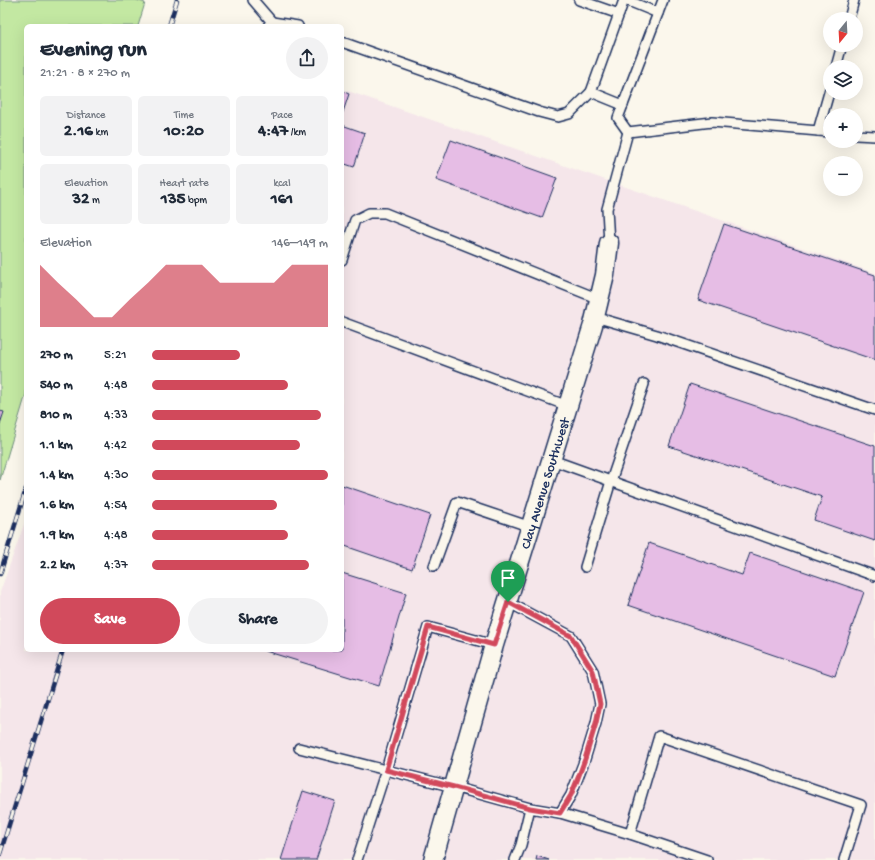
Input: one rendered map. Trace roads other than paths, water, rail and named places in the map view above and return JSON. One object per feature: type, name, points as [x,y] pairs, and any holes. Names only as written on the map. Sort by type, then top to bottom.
[{"type":"street","name":"Clay Avenue Southwest","points":[[433,860],[494,645],[595,317],[605,275],[609,243]]},
{"type":"lane","points":[[253,0],[270,24]]},
{"type":"lane","points":[[579,0],[619,14]]},
{"type":"lane","points":[[344,43],[539,112],[558,116],[569,114],[591,92],[625,0],[658,13]]},
{"type":"lane","points":[[628,132],[618,118],[663,0]]},
{"type":"lane","points":[[851,12],[854,0]]},
{"type":"lane","points":[[591,92],[623,105]]},
{"type":"lane","points":[[818,131],[827,100]]},
{"type":"lane","points":[[628,132],[712,122],[823,131]]},
{"type":"lane","points":[[609,243],[608,209],[628,132]]},
{"type":"lane","points":[[863,135],[875,136]]},
{"type":"lane","points":[[344,254],[355,220],[368,213],[385,213],[599,299]]},
{"type":"lane","points":[[595,317],[657,335],[875,410]]},
{"type":"lane","points":[[344,323],[568,406]]},
{"type":"lane","points":[[585,567],[611,481],[644,384]]},
{"type":"lane","points":[[552,460],[875,576]]},
{"type":"lane","points":[[434,566],[457,502],[531,527]]},
{"type":"lane","points":[[508,602],[571,636],[593,671],[600,704],[596,723],[585,759],[573,790],[560,813]]},
{"type":"lane","points":[[357,860],[386,770],[428,627],[494,645]]},
{"type":"lane","points":[[630,834],[659,736],[861,805],[844,860]]},
{"type":"lane","points":[[299,748],[454,787],[530,808],[560,813],[630,834],[707,860]]},
{"type":"lane","points":[[515,860],[530,808]]},
{"type":"railway","points":[[170,24],[177,0]]},
{"type":"railway","points":[[0,574],[24,496]]},
{"type":"railway","points":[[0,854],[62,652]]}]
